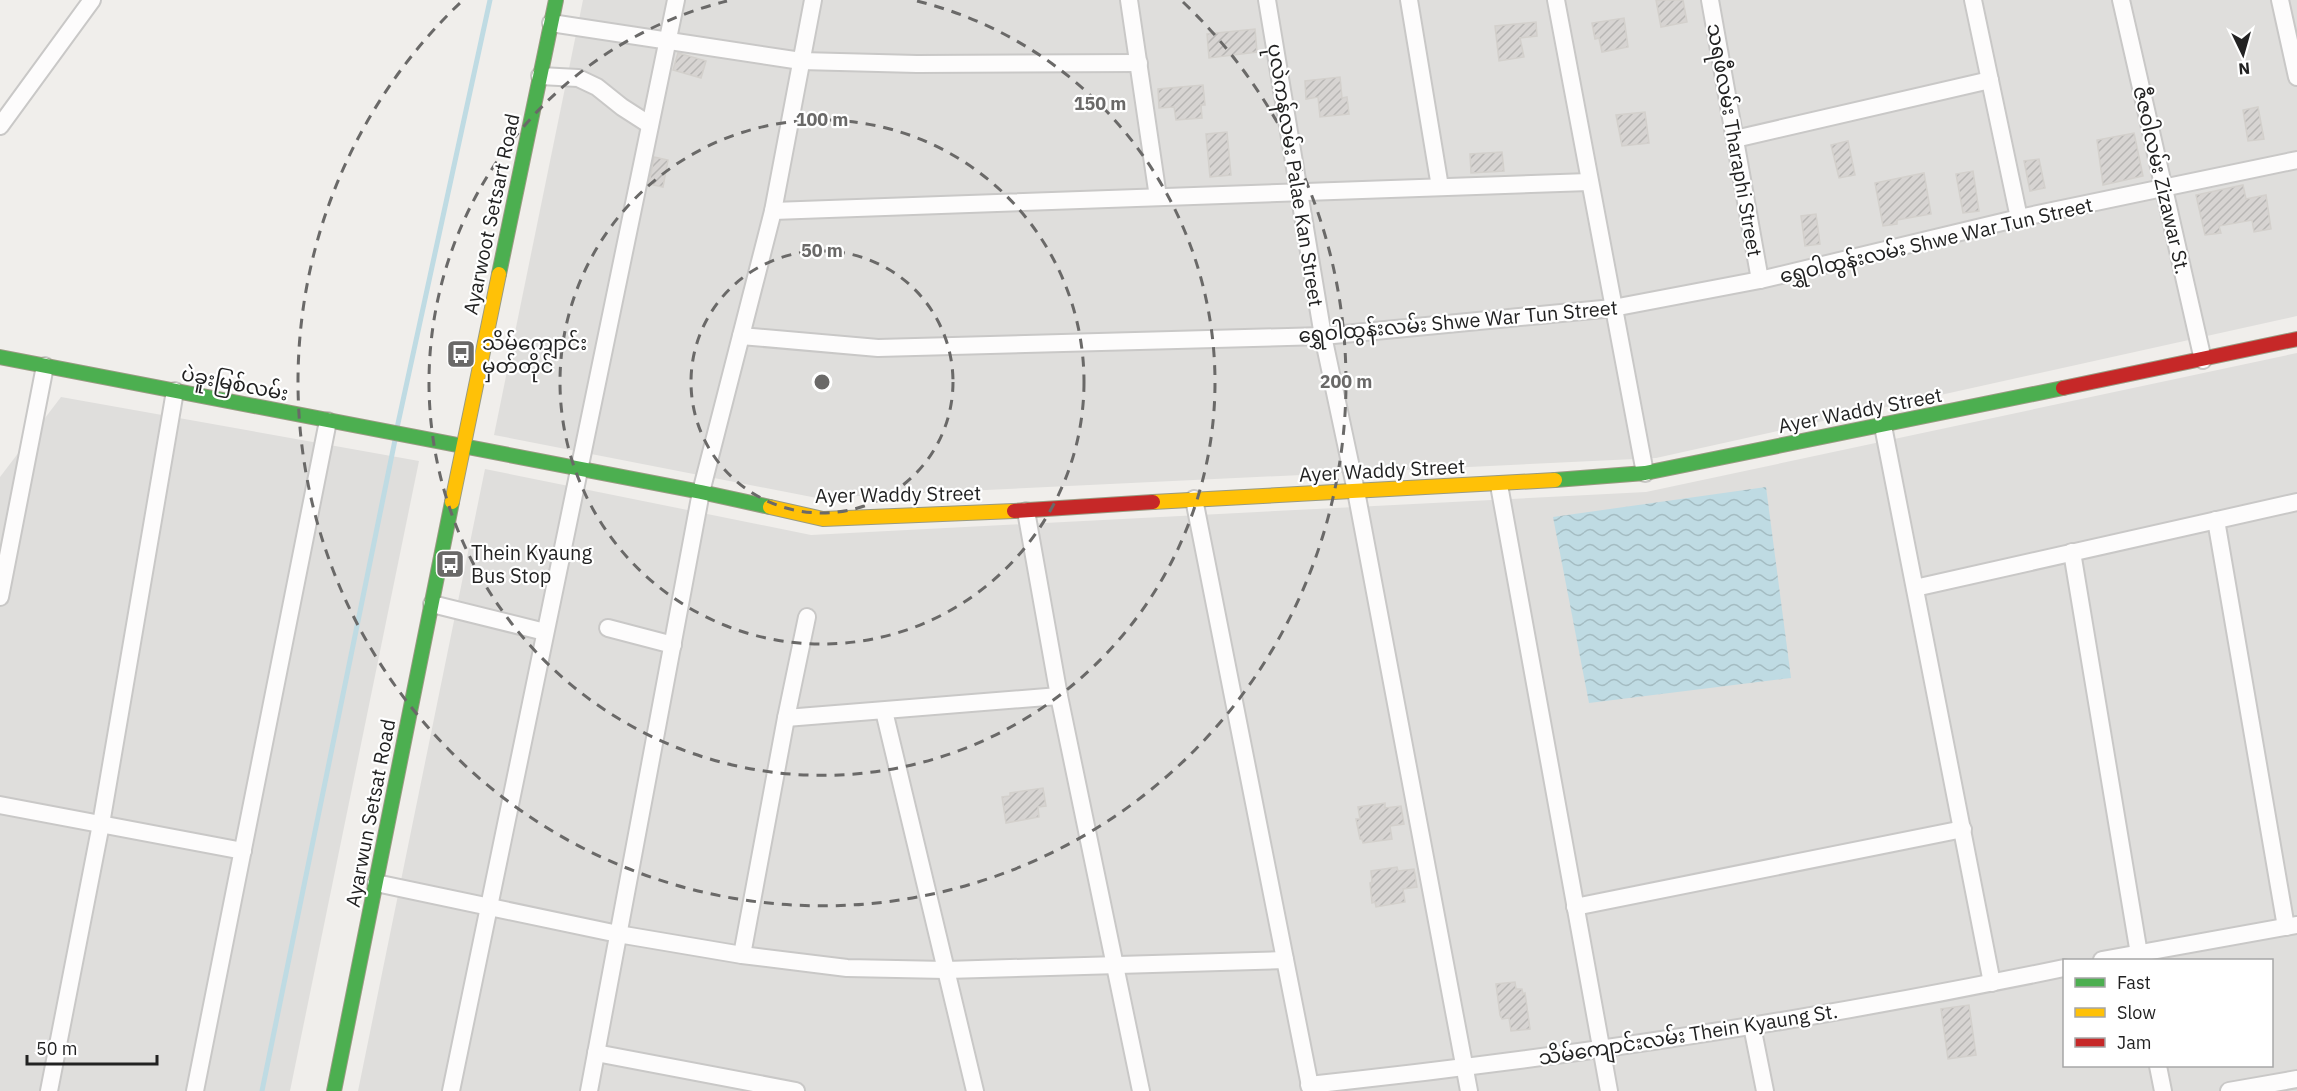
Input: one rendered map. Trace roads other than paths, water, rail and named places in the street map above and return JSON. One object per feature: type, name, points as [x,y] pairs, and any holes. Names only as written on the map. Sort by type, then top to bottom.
[{"type":"street","points":[[0,126],[92,0]]},
{"type":"street","name":"Ayarwoot Setsart Road","points":[[444,542],[556,0]]},
{"type":"street","points":[[451,1091],[676,0]]},
{"type":"street","points":[[589,1091],[701,492],[773,211],[813,0]]},
{"type":"street","points":[[1129,0],[1158,197]]},
{"type":"street","name":"ပုလဲကန်လမ်း Palae Kan Street","points":[[1267,0],[1323,336],[1356,491],[1469,1091]]},
{"type":"street","points":[[1409,0],[1440,187]]},
{"type":"street","points":[[1556,0],[1645,473]]},
{"type":"street","name":"သရဖီလမ်း Tharaphi Street","points":[[1710,0],[1760,280]]},
{"type":"street","points":[[1973,0],[2019,218]]},
{"type":"street","name":"ဇီဇဝါလမ်း Zizawar St.","points":[[2121,0],[2202,360]]},
{"type":"street","points":[[2280,0],[2297,77]]},
{"type":"street","points":[[551,23],[801,61],[917,64],[1139,63]]},
{"type":"street","points":[[540,76],[578,78],[588,82],[650,124]]},
{"type":"street","points":[[1735,139],[1990,80]]},
{"type":"street","name":"ရွှေဝါထွန်းလမ်း Shwe War Tun Street","points":[[741,336],[878,348],[1323,336],[1613,308],[1760,280],[2019,218],[2297,160]]},
{"type":"street","points":[[773,211],[1589,182]]},
{"type":"street","name":"Ayer Waddy Street","points":[[463,447],[701,492],[823,519],[1026,511],[1194,499],[1498,485],[1645,473],[1883,426],[2297,339]]},
{"type":"street","name":"ပဲခူးမြစ်လမ်း","points":[[0,357],[463,447]]},
{"type":"street","points":[[0,597],[45,366]]},
{"type":"street","points":[[49,1091],[101,824],[175,391]]},
{"type":"street","points":[[195,1091],[328,421]]},
{"type":"street","points":[[1883,426],[1992,983]]},
{"type":"street","points":[[1498,485],[1609,1091]]},
{"type":"street","points":[[1194,499],[1310,1088]]},
{"type":"street","points":[[1916,588],[2297,501]]},
{"type":"street","points":[[1026,511],[1059,696],[1141,1091]]},
{"type":"street","points":[[2115,959],[2140,957],[2292,926],[2216,520]]},
{"type":"street","name":"Ayarwun Setsat Road","points":[[334,1091],[444,542]]},
{"type":"street","points":[[2072,552],[2140,957]]},
{"type":"street","points":[[432,604],[545,632]]},
{"type":"street","points":[[742,955],[807,617]]},
{"type":"street","points":[[608,628],[673,645]]},
{"type":"street","points":[[786,718],[1059,696]]},
{"type":"street","points":[[884,711],[975,1091]]},
{"type":"street","points":[[0,806],[243,851]]},
{"type":"street","points":[[1575,907],[1963,829]]},
{"type":"street","points":[[376,883],[618,934],[742,955],[847,968],[946,970],[1285,960]]},
{"type":"street","name":"သိမ်ကျောင်းလမ်း Thein Kyaung St.","points":[[1310,1088],[1600,1050],[1752,1026],[2063,968]]},
{"type":"street","points":[[1752,1026],[1765,1091]]},
{"type":"street","points":[[596,1053],[796,1091]]},
{"type":"street","points":[[2158,1067],[2163,1091]]},
{"type":"street","points":[[2229,1091],[2297,1079]]},
{"type":"water","points":[[1766,487],[1791,678],[1589,703],[1553,517]]},
{"type":"waterway","points":[[397,428],[490,0]]},
{"type":"waterway","points":[[262,1091],[395,440]]},
{"type":"place","name":"သိမ်ကျောင်း မှတ်တိုင်","points":[[461,354]]},
{"type":"place","name":"Thein Kyaung Bus Stop","points":[[450,564]]}]
